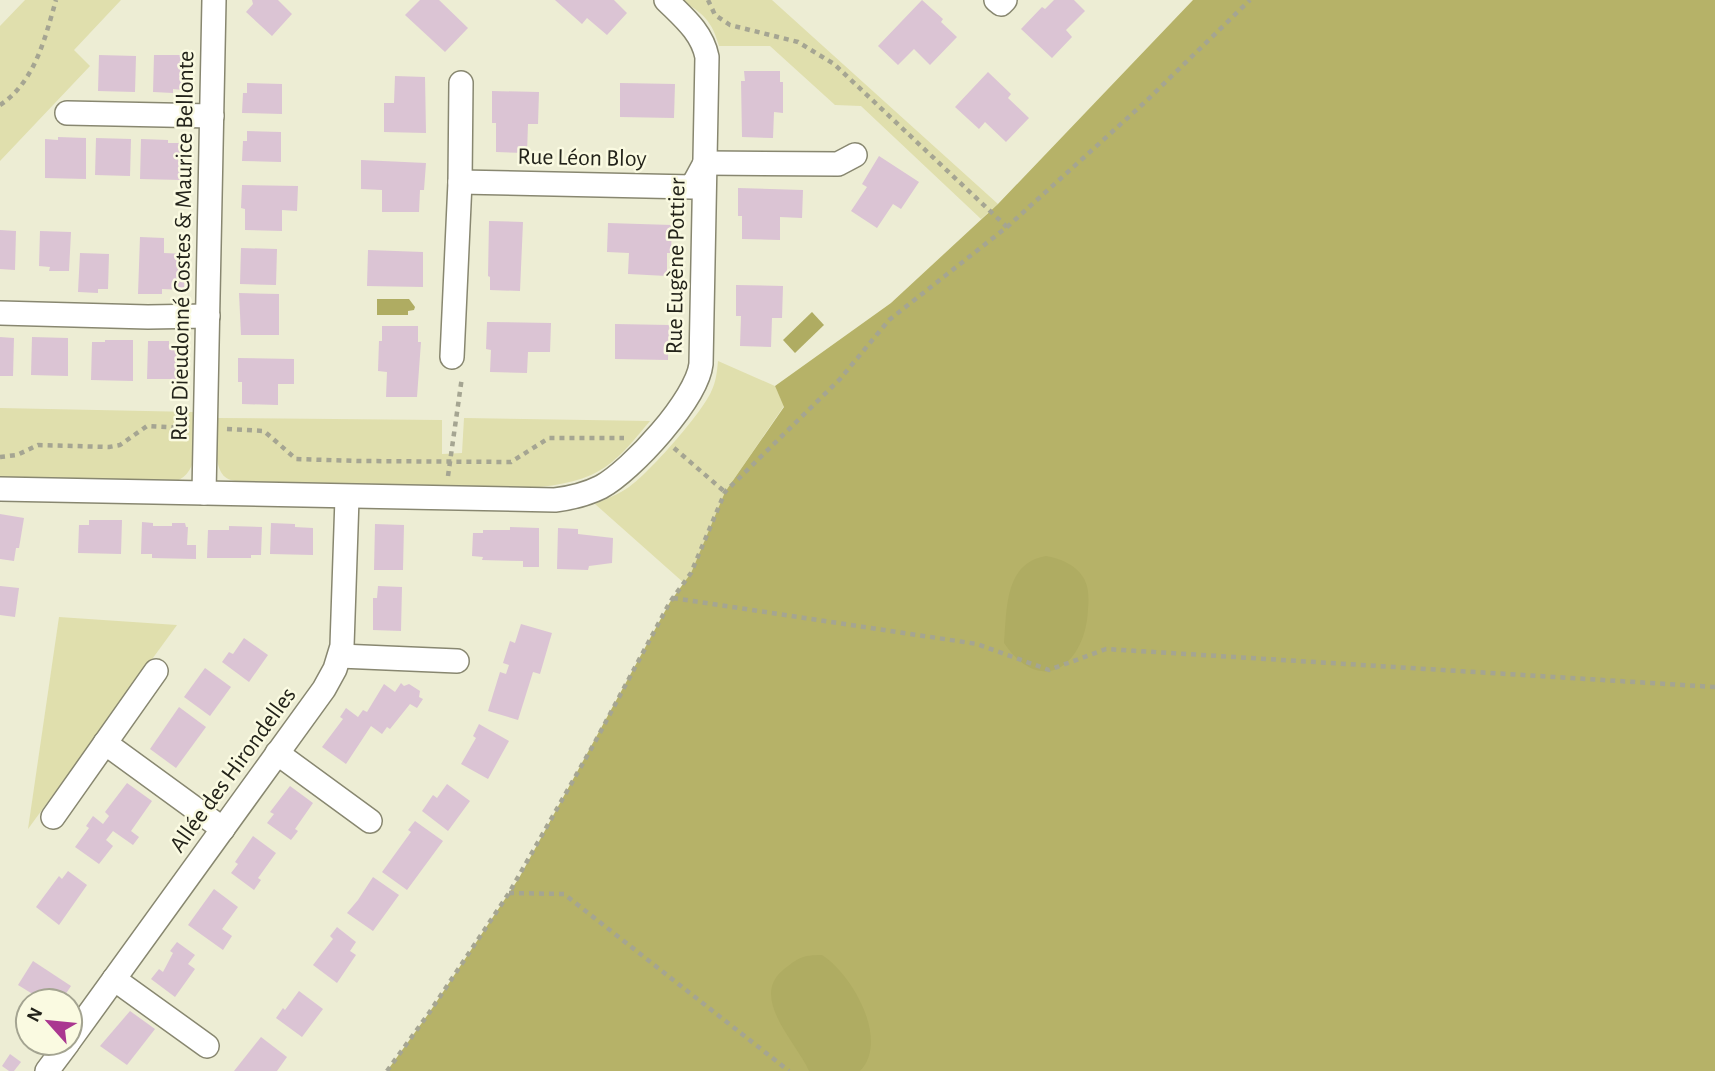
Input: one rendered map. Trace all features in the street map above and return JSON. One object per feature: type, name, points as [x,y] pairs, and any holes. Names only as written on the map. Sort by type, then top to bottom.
[{"type":"street","name":"Rue Dieudonné Costes & Maurice Bellonte","points":[[204,493],[214,0]]},
{"type":"street","name":"Rue Eugène Pottier","points":[[0,489],[347,498],[555,500],[600,488],[617,477],[657,435],[687,397],[697,381],[700,369],[707,57],[705,47],[694,27],[666,0]]},
{"type":"street","points":[[996,0],[1001,4],[1005,0]]},
{"type":"street","points":[[453,358],[461,83]]},
{"type":"street","points":[[66,113],[212,116]]},
{"type":"street","points":[[705,163],[838,164],[855,155]]},
{"type":"street","name":"Rue Léon Bloy","points":[[460,182],[692,187],[705,163]]},
{"type":"street","points":[[0,313],[208,316]]},
{"type":"street","name":"Allée des Hirondelles","points":[[84,1021],[324,689],[340,656],[347,498]]},
{"type":"street","points":[[340,656],[457,661]]},
{"type":"street","points":[[53,817],[156,671]]},
{"type":"street","points":[[105,743],[223,829]]},
{"type":"street","points":[[277,753],[370,821]]},
{"type":"street","points":[[114,979],[207,1046]]},
{"type":"street","name":"Allée des Hirondelles","points":[[47,1071],[58,1057]]},
{"type":"path","points":[[0,105],[11,98],[37,59],[56,0]]},
{"type":"path","points":[[708,0],[715,15],[730,25],[798,41],[834,64],[1007,227]]},
{"type":"path","points":[[387,1071],[509,893],[596,741],[673,598],[691,573],[725,492],[840,379],[889,320],[1007,227],[1143,104],[1251,0]]},
{"type":"path","points":[[447,498],[448,462],[462,381],[462,368],[453,358]]},
{"type":"path","points":[[0,457],[17,455],[38,445],[120,445],[147,426],[264,431],[296,458],[448,462],[511,462],[549,438],[617,439],[657,435],[725,492]]},
{"type":"path","points":[[673,598],[977,644],[1049,670],[1106,649],[1715,687]]},
{"type":"path","points":[[509,893],[564,894],[789,1071]]},
{"type":"green space","points":[[25,0],[121,0],[74,50],[90,66],[0,161],[0,26]]},
{"type":"green space","points":[[681,0],[772,0],[998,204],[981,219],[861,106],[835,105],[770,46],[719,46],[706,18]]},
{"type":"green space","points":[[718,361],[775,386],[784,406],[725,492],[691,573],[684,583],[595,504],[629,487],[674,442],[711,392]]},
{"type":"green space","points":[[0,408],[194,412],[193,462],[183,477],[174,482],[0,479]]},
{"type":"green space","points":[[218,418],[442,420],[442,454],[462,453],[464,418],[650,421],[616,458],[591,475],[555,485],[491,489],[254,483],[231,480],[224,476],[218,462]]},
{"type":"green space","points":[[59,617],[177,625],[28,829]]},
{"type":"shaded area","points":[[1193,0],[1715,0],[1715,1071],[387,1071],[519,878],[670,602],[691,573],[725,492],[784,407],[775,386],[891,303],[998,204]]},
{"type":"shaded area","points":[[377,299],[409,299],[415,307],[414,310],[408,311],[408,315],[377,315]]},
{"type":"shaded area","points":[[812,312],[824,325],[795,353],[783,340]]},
{"type":"shaded area","points":[[1046,556],[1056,558],[1076,569],[1083,577],[1088,593],[1085,629],[1079,645],[1071,659],[1060,668],[1047,671],[1033,669],[1018,660],[1004,643],[1010,590],[1015,578],[1032,560]]},
{"type":"shaded area","points":[[822,955],[845,977],[864,1009],[871,1042],[868,1058],[860,1071],[809,1071],[773,1007],[771,994],[774,981],[783,970],[801,958]]},
{"type":"building","points":[[252,0],[278,0],[292,14],[272,36],[246,12],[253,4]]},
{"type":"building","points":[[420,0],[439,0],[468,28],[445,52],[405,15]]},
{"type":"building","points":[[555,0],[614,0],[627,13],[607,35],[587,18],[582,24]]},
{"type":"building","points":[[922,0],[943,19],[941,22],[957,37],[930,65],[914,49],[898,65],[878,46]]},
{"type":"building","points":[[1054,0],[1074,0],[1085,11],[1066,30],[1072,37],[1052,58],[1021,29],[1042,7],[1045,9]]},
{"type":"building","points":[[99,55],[136,56],[135,92],[98,91]]},
{"type":"building","points":[[154,55],[184,55],[183,90],[173,89],[173,93],[153,92]]},
{"type":"building","points":[[744,71],[780,71],[780,82],[783,82],[783,113],[774,112],[773,138],[742,137],[741,81],[745,81]]},
{"type":"building","points":[[988,72],[1011,94],[1008,98],[1029,118],[1006,142],[985,122],[979,129],[955,107]]},
{"type":"building","points":[[395,76],[425,77],[426,133],[384,132],[384,103],[394,103]]},
{"type":"building","points":[[247,83],[282,84],[282,114],[242,113],[243,93],[247,93]]},
{"type":"building","points":[[620,83],[675,84],[674,118],[620,117]]},
{"type":"building","points":[[492,91],[539,92],[538,124],[528,124],[527,153],[496,152]]},
{"type":"building","points":[[247,131],[281,132],[281,162],[242,161],[243,141],[247,141]]},
{"type":"building","points":[[58,137],[86,138],[86,179],[45,178],[45,139],[58,140]]},
{"type":"building","points":[[96,138],[131,139],[130,176],[95,175]]},
{"type":"building","points":[[141,139],[182,143],[181,180],[140,179]]},
{"type":"building","points":[[879,156],[919,182],[901,209],[893,204],[877,228],[851,211],[867,187],[862,184]]},
{"type":"building","points":[[361,160],[426,163],[424,190],[420,190],[419,212],[382,212],[382,190],[361,189]]},
{"type":"building","points":[[242,185],[298,186],[297,211],[282,210],[282,231],[245,230],[245,209],[241,208]]},
{"type":"building","points":[[738,188],[803,190],[802,218],[780,217],[780,240],[742,239],[742,216],[738,216]]},
{"type":"building","points":[[489,221],[523,222],[520,291],[490,290]]},
{"type":"building","points":[[608,223],[672,225],[671,253],[667,253],[667,276],[628,274],[629,253],[607,252]]},
{"type":"building","points":[[0,230],[16,231],[15,270],[0,269]]},
{"type":"building","points":[[40,231],[71,232],[69,271],[49,271],[50,267],[39,266]]},
{"type":"building","points":[[140,237],[164,238],[164,253],[185,254],[184,290],[162,289],[162,294],[138,294]]},
{"type":"building","points":[[241,248],[277,249],[276,285],[240,284]]},
{"type":"building","points":[[368,250],[423,252],[423,287],[367,286]]},
{"type":"building","points":[[80,253],[109,254],[108,289],[98,289],[98,293],[78,292]]},
{"type":"building","points":[[736,285],[783,286],[782,318],[772,318],[771,347],[740,346],[741,316],[736,316]]},
{"type":"building","points":[[239,293],[279,294],[279,335],[241,335]]},
{"type":"building","points":[[487,322],[551,323],[550,352],[528,352],[527,373],[490,372],[491,350],[486,349]]},
{"type":"building","points":[[615,324],[669,325],[668,360],[615,359]]},
{"type":"building","points":[[382,326],[418,326],[418,342],[421,342],[417,397],[386,397],[387,372],[378,371]]},
{"type":"building","points":[[0,337],[14,338],[13,376],[0,376]]},
{"type":"building","points":[[32,337],[68,338],[68,376],[31,375]]},
{"type":"building","points":[[133,340],[133,381],[91,380],[92,342]]},
{"type":"building","points":[[148,341],[169,341],[169,345],[177,346],[176,379],[147,379]]},
{"type":"building","points":[[238,358],[294,359],[294,384],[278,384],[278,405],[242,404]]},
{"type":"building","points":[[0,514],[24,518],[14,561],[0,559]]},
{"type":"building","points":[[89,520],[122,520],[121,554],[78,553],[79,525],[89,525]]},
{"type":"building","points":[[142,522],[153,523],[153,526],[185,523],[188,527],[187,545],[196,545],[196,559],[152,558],[152,554],[141,554]]},
{"type":"building","points":[[271,523],[313,528],[313,555],[270,554]]},
{"type":"building","points":[[375,524],[404,525],[403,570],[374,570]]},
{"type":"building","points":[[229,526],[262,527],[261,555],[251,555],[251,558],[207,558],[208,530],[229,530]]},
{"type":"building","points":[[510,527],[539,528],[539,567],[523,567],[523,561],[482,560],[483,557],[472,556],[473,533],[483,533],[483,530],[510,530]]},
{"type":"building","points":[[558,528],[578,529],[578,534],[613,538],[612,563],[589,566],[588,570],[557,569]]},
{"type":"building","points":[[0,586],[19,588],[15,617],[0,615]]},
{"type":"building","points":[[378,586],[402,587],[401,631],[373,630],[373,598],[377,598]]},
{"type":"building","points":[[521,624],[552,633],[540,674],[533,672],[518,720],[488,711],[500,672],[506,674],[509,665],[503,663],[510,641],[515,643]]},
{"type":"building","points":[[244,638],[268,655],[249,682],[222,662],[229,652],[233,654]]},
{"type":"building","points":[[205,668],[231,687],[210,716],[184,697]]},
{"type":"building","points":[[401,683],[404,686],[409,684],[420,691],[419,697],[423,699],[417,708],[410,704],[390,729],[387,727],[382,734],[371,726],[346,764],[322,747],[343,719],[340,717],[346,708],[358,717],[363,710],[367,712],[384,684],[395,692]]},
{"type":"building","points":[[179,707],[206,727],[176,768],[150,749]]},
{"type":"building","points":[[479,724],[509,741],[488,779],[461,764],[476,738],[473,736]]},
{"type":"building","points":[[127,783],[152,801],[131,831],[139,837],[133,845],[113,831],[106,840],[113,846],[99,864],[75,847],[89,828],[86,826],[93,816],[103,824],[109,816],[105,812]]},
{"type":"building","points":[[447,784],[470,801],[448,831],[422,811],[433,795],[437,798]]},
{"type":"building","points":[[290,786],[313,803],[295,829],[298,831],[291,840],[267,823],[274,814],[270,812]]},
{"type":"building","points":[[415,821],[443,841],[407,890],[382,872],[411,832],[408,830]]},
{"type":"building","points":[[253,836],[276,853],[258,878],[261,880],[254,890],[231,873],[238,864],[235,862]]},
{"type":"building","points":[[68,871],[87,885],[59,925],[36,907],[59,876],[62,879]]},
{"type":"building","points":[[373,877],[399,895],[373,931],[347,913]]},
{"type":"building","points":[[214,889],[238,907],[222,929],[232,936],[223,950],[188,925]]},
{"type":"building","points":[[337,927],[356,942],[350,951],[356,955],[337,983],[313,965],[333,939],[330,936]]},
{"type":"building","points":[[177,942],[195,955],[188,964],[195,969],[175,997],[151,979],[159,969],[163,972],[173,953],[170,951]]},
{"type":"building","points":[[33,961],[71,986],[21,987],[18,985]]},
{"type":"building","points":[[299,991],[323,1009],[302,1037],[276,1018]]},
{"type":"building","points":[[130,1011],[155,1029],[127,1065],[100,1046]]},
{"type":"building","points":[[261,1037],[287,1057],[277,1071],[234,1071]]},
{"type":"building","points":[[10,1054],[21,1062],[14,1071],[2,1066]]}]
